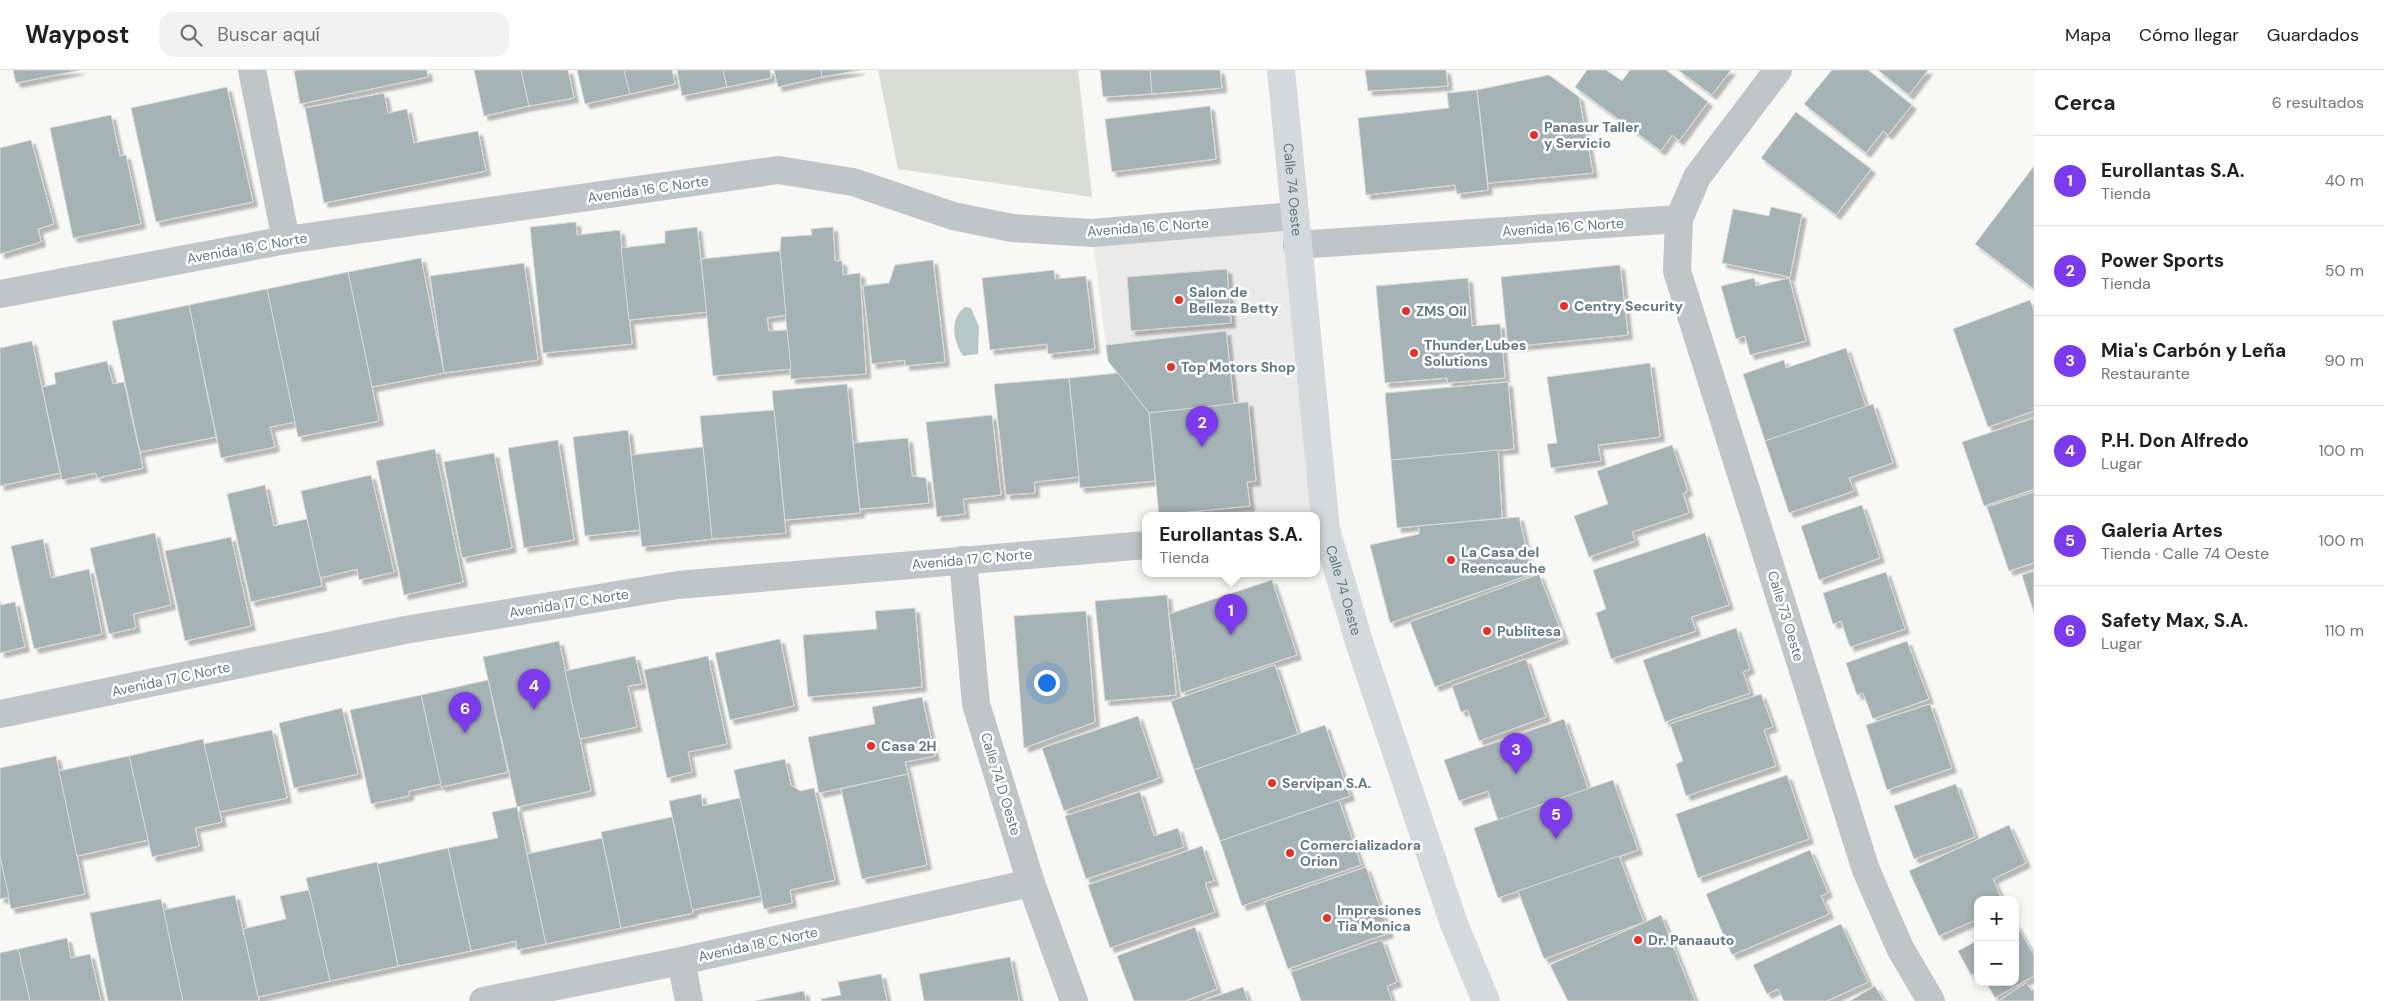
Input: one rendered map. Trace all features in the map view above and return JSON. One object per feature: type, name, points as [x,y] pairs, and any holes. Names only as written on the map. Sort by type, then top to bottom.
[{"type":"street","points":[[252,70],[286,240]]},
{"type":"street","name":"Calle 74 Oeste","points":[[1281,70],[1319,512]]},
{"type":"street","points":[[1679,219],[1697,178],[1778,70]]},
{"type":"street","name":"Avenida 16 C Norte","points":[[0,294],[286,240],[778,170],[853,182],[953,216],[1012,228],[1092,233],[1294,216]]},
{"type":"street","name":"Avenida 16 C Norte","points":[[1297,245],[1679,219]]},
{"type":"street","name":"Calle 73 Oeste","points":[[1679,219],[1677,271],[1866,870],[1900,948],[1931,1001]]},
{"type":"street","name":"Calle 74 Oeste","points":[[1321,531],[1450,915],[1486,1001]]},
{"type":"street","name":"Avenida 17 C Norte","points":[[0,714],[405,630],[678,585],[1142,545]]},
{"type":"street","name":"Calle 74 D Oeste","points":[[964,560],[976,704],[1031,883],[1074,1001]]},
{"type":"street","name":"Avenida 18 C Norte","points":[[483,1001],[681,961],[1031,883]]},
{"type":"street","points":[[681,961],[689,1001]]},
{"type":"shaded area","points":[[878,70],[1078,70],[1092,197],[898,169]]},
{"type":"shaded area","points":[[1294,216],[1316,512],[1159,512],[1149,413],[1108,361],[1092,233]]},
{"type":"shaded area","points":[[965,307],[971,308],[979,327],[978,354],[963,356],[957,344],[954,330],[957,318]]},
{"type":"building","points":[[13,70],[80,70],[16,83]]},
{"type":"building","points":[[427,70],[428,77],[300,104],[294,71]]},
{"type":"building","points":[[474,70],[521,70],[529,106],[484,116]]},
{"type":"building","points":[[521,70],[568,70],[574,98],[529,106]]},
{"type":"building","points":[[577,70],[624,70],[630,94],[585,104]]},
{"type":"building","points":[[624,70],[672,70],[675,84],[630,94]]},
{"type":"building","points":[[677,70],[723,70],[727,87],[682,96]]},
{"type":"building","points":[[723,70],[770,70],[771,78],[727,87]]},
{"type":"building","points":[[774,70],[821,70],[822,77],[778,87]]},
{"type":"building","points":[[821,70],[860,70],[822,77]]},
{"type":"building","points":[[1100,70],[1150,70],[1152,94],[1103,97]]},
{"type":"building","points":[[1150,70],[1220,70],[1222,88],[1152,94]]},
{"type":"building","points":[[1365,70],[1446,70],[1448,86],[1368,91]]},
{"type":"building","points":[[1587,70],[1606,70],[1622,81],[1630,70],[1666,70],[1708,102],[1679,141],[1672,135],[1661,151],[1575,87]]},
{"type":"building","points":[[1678,70],[1731,70],[1712,95]]},
{"type":"building","points":[[1832,70],[1868,70],[1912,105],[1888,135],[1883,131],[1866,153],[1804,104]]},
{"type":"building","points":[[1878,70],[1928,70],[1909,95]]},
{"type":"building","name":"Panasur Taller y Servicio","points":[[1549,75],[1579,97],[1593,173],[1488,183],[1477,90]]},
{"type":"building","points":[[227,87],[253,202],[156,222],[131,108]]},
{"type":"building","points":[[1477,90],[1488,190],[1457,194],[1455,185],[1366,195],[1358,118],[1449,108],[1447,93]]},
{"type":"building","points":[[384,93],[388,113],[407,109],[414,143],[478,131],[486,171],[324,203],[305,108]]},
{"type":"building","points":[[1210,106],[1216,159],[1112,172],[1105,119]]},
{"type":"building","points":[[1796,112],[1871,169],[1836,215],[1761,158]]},
{"type":"building","points":[[111,115],[120,156],[126,155],[141,224],[73,238],[50,128]]},
{"type":"building","points":[[31,140],[54,224],[38,229],[41,242],[0,254],[0,148]]},
{"type":"building","points":[[2034,166],[2034,289],[1975,244]]},
{"type":"building","points":[[1771,207],[1802,214],[1790,277],[1722,263],[1733,209],[1769,216]]},
{"type":"building","points":[[576,222],[577,235],[620,230],[632,344],[543,353],[530,227]]},
{"type":"building","points":[[697,227],[707,312],[629,320],[621,248],[665,243],[665,231]]},
{"type":"building","points":[[833,227],[835,261],[842,261],[843,275],[860,273],[866,374],[791,379],[780,251],[781,237],[812,235],[811,229]]},
{"type":"building","points":[[780,251],[786,315],[767,318],[769,331],[787,330],[791,369],[713,376],[701,259]]},
{"type":"building","points":[[421,258],[444,373],[372,387],[348,272]]},
{"type":"building","points":[[933,260],[945,362],[905,366],[905,360],[872,364],[863,286],[889,283],[895,265]]},
{"type":"building","points":[[524,263],[538,360],[444,373],[430,276]]},
{"type":"building","name":"Centry Security","points":[[1620,265],[1628,335],[1508,347],[1501,277]]},
{"type":"building","name":"Salon de Belleza Betty","points":[[1227,269],[1231,323],[1131,331],[1127,277]]},
{"type":"building","points":[[1054,270],[1055,279],[1086,276],[1095,349],[1048,354],[1047,344],[990,350],[982,278]]},
{"type":"building","points":[[348,272],[379,421],[298,437],[267,289]]},
{"type":"building","points":[[1468,278],[1472,326],[1500,324],[1505,378],[1448,383],[1447,378],[1385,383],[1376,286]]},
{"type":"building","points":[[1754,278],[1756,286],[1789,278],[1806,341],[1750,355],[1745,336],[1736,339],[1721,286]]},
{"type":"building","points":[[267,289],[295,422],[270,427],[275,447],[221,458],[189,305]]},
{"type":"building","points":[[2030,300],[2034,311],[2034,411],[1988,427],[1953,329]]},
{"type":"building","points":[[189,305],[216,437],[140,452],[112,321]]},
{"type":"building","name":"Top Motors Shop","points":[[1226,331],[1234,404],[1149,413],[1108,361],[1106,345]]},
{"type":"building","points":[[32,341],[60,473],[0,486],[0,348]]},
{"type":"building","points":[[1846,348],[1866,407],[1765,441],[1743,374],[1784,360],[1786,368]]},
{"type":"building","points":[[107,361],[113,384],[124,382],[143,468],[97,478],[96,473],[62,480],[42,387],[56,384],[54,373]]},
{"type":"building","points":[[1650,363],[1660,437],[1598,445],[1601,461],[1551,468],[1547,444],[1557,443],[1547,377]]},
{"type":"building","points":[[1118,373],[1149,413],[1155,481],[1080,488],[1069,378]]},
{"type":"building","points":[[1069,378],[1079,477],[1034,482],[1035,493],[1006,495],[994,384]]},
{"type":"building","points":[[1508,382],[1514,449],[1391,460],[1385,393]]},
{"type":"building","points":[[847,384],[860,513],[785,520],[772,391]]},
{"type":"building","points":[[1248,402],[1256,481],[1247,482],[1250,506],[1189,512],[1159,512],[1149,413]]},
{"type":"building","points":[[1873,404],[1893,463],[1849,478],[1854,491],[1789,513],[1765,441]]},
{"type":"building","points":[[774,410],[786,533],[712,539],[700,416]]},
{"type":"building","points":[[992,415],[1001,495],[963,499],[965,514],[937,517],[926,422]]},
{"type":"building","points":[[2034,418],[2034,489],[1984,506],[1962,442]]},
{"type":"building","points":[[628,430],[640,530],[585,536],[573,437]]},
{"type":"building","points":[[908,438],[912,476],[926,478],[929,503],[860,509],[853,443]]},
{"type":"building","points":[[558,440],[574,540],[524,548],[508,448]]},
{"type":"building","points":[[1672,445],[1688,491],[1683,493],[1689,513],[1632,532],[1635,541],[1589,557],[1574,516],[1608,504],[1597,471]]},
{"type":"building","points":[[703,447],[712,539],[642,547],[631,455]]},
{"type":"building","points":[[435,449],[463,582],[404,595],[376,461]]},
{"type":"building","points":[[1498,450],[1502,518],[1397,528],[1391,460]]},
{"type":"building","points":[[494,453],[512,548],[462,558],[444,462]]},
{"type":"building","points":[[371,475],[394,572],[359,580],[357,569],[320,578],[301,491]]},
{"type":"building","points":[[265,485],[274,526],[307,519],[322,586],[251,602],[227,494]]},
{"type":"building","points":[[2034,492],[2034,563],[2009,571],[1987,507]]},
{"type":"building","points":[[1862,505],[1880,558],[1819,580],[1801,526]]},
{"type":"building","name":"La Casa del Reencauche","points":[[1519,517],[1532,574],[1390,623],[1370,545],[1419,534],[1419,526]]},
{"type":"building","points":[[155,533],[171,605],[133,614],[136,628],[109,634],[90,548]]},
{"type":"building","points":[[1705,533],[1729,605],[1691,617],[1696,631],[1611,659],[1596,613],[1606,609],[1593,570]]},
{"type":"building","points":[[231,537],[251,626],[185,641],[165,551]]},
{"type":"building","points":[[43,539],[51,578],[89,569],[102,634],[34,649],[11,546]]},
{"type":"building","points":[[2034,571],[2034,613],[2022,575]]},
{"type":"building","points":[[1886,572],[1905,629],[1850,647],[1841,621],[1833,624],[1823,593]]},
{"type":"building","name":"Publitesa","points":[[1539,574],[1564,639],[1435,687],[1410,622]]},
{"type":"building","points":[[1272,580],[1297,655],[1181,693],[1169,614]]},
{"type":"building","points":[[1167,595],[1176,695],[1105,701],[1095,601]]},
{"type":"building","points":[[0,601],[1,605],[15,602],[25,647],[0,653]]},
{"type":"building","points":[[915,608],[922,687],[808,697],[803,635],[877,629],[875,611]]},
{"type":"building","points":[[1086,611],[1095,722],[1024,748],[1014,616]]},
{"type":"building","points":[[1736,628],[1750,669],[1743,672],[1750,693],[1665,722],[1643,660]]},
{"type":"building","points":[[780,639],[794,706],[730,720],[715,653]]},
{"type":"building","points":[[559,641],[591,791],[517,807],[483,657]]},
{"type":"building","points":[[1907,641],[1929,699],[1873,719],[1863,693],[1857,695],[1846,663]]},
{"type":"building","points":[[635,656],[642,684],[628,686],[637,727],[580,739],[565,671]]},
{"type":"building","points":[[708,656],[727,744],[688,752],[692,772],[667,778],[644,670]]},
{"type":"building","points":[[1526,659],[1546,717],[1479,741],[1468,710],[1461,712],[1452,686]]},
{"type":"building","points":[[1275,665],[1298,734],[1194,770],[1171,701]]},
{"type":"building","points":[[488,680],[508,772],[441,787],[421,695]]},
{"type":"building","points":[[1761,694],[1773,727],[1764,730],[1776,766],[1686,796],[1676,764],[1683,761],[1670,724]]},
{"type":"building","points":[[421,695],[441,784],[409,791],[409,796],[371,804],[350,710]]},
{"type":"building","name":"Casa 2H","points":[[922,697],[935,756],[905,762],[908,774],[819,793],[808,737],[875,724],[872,707]]},
{"type":"building","points":[[1930,704],[1952,768],[1887,790],[1866,725]]},
{"type":"building","points":[[342,708],[358,774],[294,788],[279,723]]},
{"type":"building","points":[[1138,716],[1159,778],[1064,811],[1042,748]]},
{"type":"building","points":[[1564,719],[1588,789],[1498,820],[1488,791],[1459,801],[1444,760]]},
{"type":"building","name":"Servipan S.A.","points":[[1325,725],[1350,796],[1220,841],[1194,770]]},
{"type":"building","points":[[272,730],[287,798],[219,812],[204,744]]},
{"type":"building","points":[[203,739],[222,822],[195,828],[199,846],[152,857],[129,756]]},
{"type":"building","points":[[56,756],[85,894],[11,909],[0,857],[0,768]]},
{"type":"building","points":[[129,756],[148,840],[77,856],[59,771]]},
{"type":"building","points":[[785,759],[791,785],[800,791],[814,788],[835,880],[790,890],[792,903],[764,909],[734,770]]},
{"type":"building","points":[[908,774],[927,865],[862,879],[841,789]]},
{"type":"building","points":[[1787,775],[1809,839],[1698,878],[1676,814]]},
{"type":"building","points":[[1613,780],[1638,850],[1498,898],[1474,828]]},
{"type":"building","points":[[1956,784],[1975,837],[1914,859],[1894,806]]},
{"type":"building","points":[[1140,792],[1154,836],[1178,828],[1184,847],[1086,879],[1065,816]]},
{"type":"building","points":[[701,794],[703,806],[740,798],[761,896],[692,910],[669,801]]},
{"type":"building","name":"Comercializadora Orion","points":[[1339,800],[1361,865],[1242,906],[1220,841]]},
{"type":"building","points":[[517,807],[546,944],[517,950],[516,941],[471,951],[448,848],[498,838],[492,812]]},
{"type":"building","points":[[672,817],[693,913],[621,928],[601,832]]},
{"type":"building","points":[[2009,825],[2026,863],[1993,879],[2000,896],[1974,896],[1974,921],[1939,936],[1909,871]]},
{"type":"building","points":[[602,838],[621,928],[546,944],[527,854]]},
{"type":"building","points":[[1202,846],[1214,881],[1205,883],[1215,912],[1110,948],[1088,885]]},
{"type":"building","points":[[448,848],[471,951],[398,966],[377,864]]},
{"type":"building","points":[[1810,850],[1828,893],[1821,896],[1829,914],[1732,955],[1706,894]]},
{"type":"building","points":[[1619,856],[1644,922],[1544,959],[1518,891]]},
{"type":"building","points":[[0,857],[9,897],[0,899]]},
{"type":"building","points":[[377,862],[398,966],[330,981],[306,878]]},
{"type":"building","name":"Impresiones Tia Monica","points":[[1366,867],[1389,933],[1288,969],[1264,902]]},
{"type":"building","points":[[309,890],[330,981],[258,997],[243,929],[286,919],[280,896]]},
{"type":"building","points":[[235,895],[259,1001],[183,1001],[163,910]]},
{"type":"building","points":[[161,899],[183,1001],[108,1001],[90,913]]},
{"type":"building","name":"Dr. Panaauto","points":[[1661,915],[1695,1001],[1568,1001],[1550,965]]},
{"type":"building","points":[[1841,924],[1868,982],[1827,1001],[1784,1001],[1778,989],[1767,994],[1753,965]]},
{"type":"building","points":[[1195,927],[1217,989],[1185,1001],[1134,1001],[1117,956]]},
{"type":"building","points":[[2019,930],[2034,955],[2034,976],[2019,984]]},
{"type":"building","points":[[67,938],[71,958],[90,954],[101,1001],[30,1001],[18,949]]},
{"type":"building","points":[[1382,940],[1397,982],[1387,986],[1392,1001],[1301,1001],[1291,972]]},
{"type":"building","points":[[1974,942],[1974,973],[1971,975],[1958,951]]},
{"type":"building","points":[[18,949],[30,1001],[0,1001],[0,953]]},
{"type":"building","points":[[1010,957],[1019,1001],[924,1001],[919,974]]},
{"type":"building","points":[[881,974],[887,1001],[822,1001],[821,999],[841,995],[838,982]]},
{"type":"building","points":[[2026,983],[2032,991],[2034,989],[2034,1001],[1999,1001]]},
{"type":"building","points":[[1875,986],[1884,1001],[1850,1001]]},
{"type":"building","points":[[1988,986],[2016,986],[1995,998]]},
{"type":"building","points":[[1243,987],[1248,1001],[1202,1001]]},
{"type":"building","points":[[804,991],[806,1001],[755,1001]]},
{"type":"place","name":"Panasur Taller y Servicio","points":[[1534,135]]},
{"type":"place","name":"Salon de Belleza Betty","points":[[1179,300]]},
{"type":"place","name":"Centry Security","points":[[1564,306]]},
{"type":"place","name":"ZMS Oil","points":[[1406,311]]},
{"type":"place","name":"Thunder Lubes Solutions","points":[[1414,353]]},
{"type":"place","name":"Top Motors Shop","points":[[1171,367]]},
{"type":"place","name":"Power Sports","points":[[1202,447]]},
{"type":"place","name":"La Casa del Reencauche","points":[[1451,560]]},
{"type":"place","name":"Publitesa","points":[[1487,631]]},
{"type":"place","name":"Eurollantas S.A.","points":[[1231,635]]},
{"type":"place","name":"P.H. Don Alfredo","points":[[534,710]]},
{"type":"place","name":"Safety Max, S.A.","points":[[465,733]]},
{"type":"place","name":"Casa 2H","points":[[871,746]]},
{"type":"place","name":"Mia's Carbón y Leña","points":[[1516,774]]},
{"type":"place","name":"Servipan S.A.","points":[[1272,783]]},
{"type":"place","name":"Galeria Artes","points":[[1556,839]]},
{"type":"place","name":"Comercializadora Orion","points":[[1290,853]]},
{"type":"place","name":"Impresiones Tia Monica","points":[[1327,918]]},
{"type":"place","name":"Dr. Panaauto","points":[[1638,940]]}]
